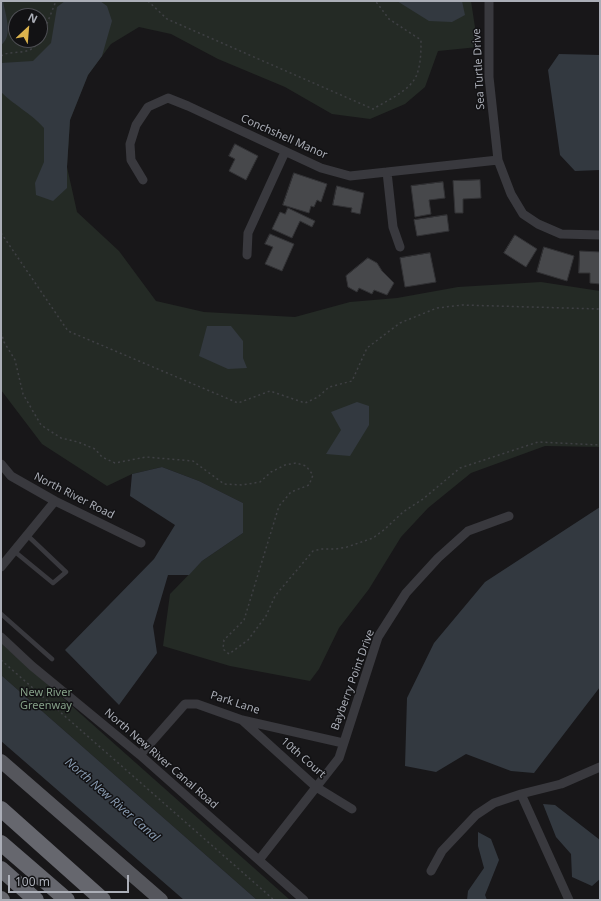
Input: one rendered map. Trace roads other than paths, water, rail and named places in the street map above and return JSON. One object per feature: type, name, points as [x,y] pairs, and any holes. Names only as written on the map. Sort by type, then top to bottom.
[{"type":"highway","points":[[1,809],[103,900]]},
{"type":"highway","points":[[1,843],[66,900]]},
{"type":"highway","points":[[62,865],[115,900]]},
{"type":"highway","points":[[1,869],[36,900]]},
{"type":"main road","points":[[1,761],[161,900]]},
{"type":"street","name":"Sea Turtle Drive","points":[[489,1],[489,77],[498,160],[511,194],[523,214],[538,224],[561,234],[600,234]]},
{"type":"street","name":"Conchshell Manor","points":[[142,180],[131,160],[130,144],[136,125],[148,107],[168,98],[321,168],[350,176],[498,160]]},
{"type":"street","points":[[247,255],[248,233],[285,152]]},
{"type":"street","points":[[387,172],[393,227],[400,247]]},
{"type":"street","name":"North River Road","points":[[1,464],[11,476],[55,501],[141,543]]},
{"type":"street","points":[[1,567],[55,501]]},
{"type":"street","name":"Bayberry Point Drive","points":[[259,860],[339,758],[378,637],[406,593],[438,558],[468,531],[509,516]]},
{"type":"street","name":"North New River Canal Road","points":[[1,637],[32,666],[140,755],[304,900]]},
{"type":"street","name":"Park Lane","points":[[140,755],[185,704],[197,704],[242,720],[343,743]]},
{"type":"street","name":"10th Court","points":[[242,720],[316,787],[352,809]]},
{"type":"street","points":[[431,871],[442,851],[476,815],[494,803],[521,794],[561,784],[600,767]]},
{"type":"street","points":[[521,794],[570,900]]},
{"type":"lane","points":[[14,551],[53,583],[66,572],[27,534]]},
{"type":"lane","points":[[1,614],[52,659]]},
{"type":"water","points":[[1,1],[3,1],[8,31],[5,41],[1,45]]},
{"type":"water","points":[[65,1],[100,1],[107,6],[112,21],[102,56],[88,75],[70,120],[67,188],[53,201],[36,195],[35,183],[44,162],[44,128],[34,118],[1,92],[1,63],[33,61],[46,48],[48,48],[51,43],[57,7]]},
{"type":"water","points":[[397,1],[462,1],[465,15],[452,22],[429,21]]},
{"type":"water","points":[[559,54],[600,55],[600,170],[575,171],[560,155],[548,70]]},
{"type":"water","points":[[207,326],[231,326],[243,341],[243,358],[247,368],[228,369],[199,356]]},
{"type":"water","points":[[357,402],[369,406],[369,425],[350,456],[326,454],[341,430],[331,412]]},
{"type":"water","points":[[162,467],[199,481],[243,503],[243,533],[202,561],[189,575],[168,575],[153,626],[157,653],[119,705],[65,650],[154,559],[175,525],[130,496],[132,474]]},
{"type":"water","points":[[600,507],[600,687],[534,773],[511,771],[466,754],[436,772],[405,766],[407,698],[434,643],[485,582]]},
{"type":"water","name":"North New River Canal","points":[[1,675],[257,900],[184,900],[1,741]]},
{"type":"water","points":[[543,804],[555,805],[600,840],[600,879],[592,886],[572,877],[571,854],[556,837]]},
{"type":"water","points":[[478,832],[491,839],[499,860],[485,895],[487,900],[467,900],[468,891],[484,868],[478,846]]},
{"type":"park label","name":"New River Greenway","points":[[46,699]]}]
